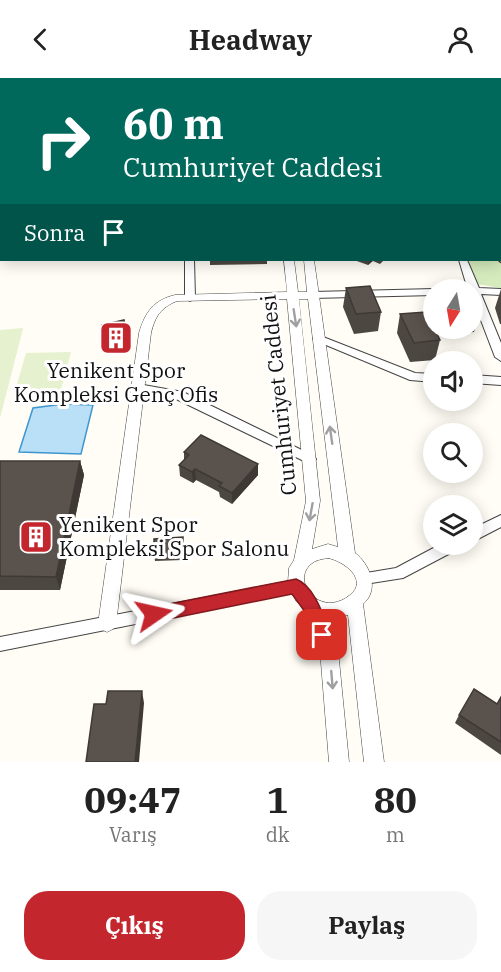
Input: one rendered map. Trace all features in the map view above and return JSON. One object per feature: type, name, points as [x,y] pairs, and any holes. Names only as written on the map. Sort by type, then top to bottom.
[{"type":"street","points":[[189,261],[190,298]]},
{"type":"street","name":"Cumhuriyet Caddesi","points":[[289,261],[313,501],[302,561]]},
{"type":"street","points":[[309,261],[347,556]]},
{"type":"street","points":[[463,261],[470,279]]},
{"type":"street","points":[[483,291],[501,292]]},
{"type":"street","points":[[107,624],[145,333],[151,311],[169,300],[190,298],[423,292]]},
{"type":"street","points":[[483,313],[501,357]]},
{"type":"street","points":[[318,338],[414,377],[423,377]]},
{"type":"street","points":[[483,380],[501,381]]},
{"type":"street","points":[[138,388],[179,394],[310,459]]},
{"type":"street","points":[[483,530],[501,521]]},
{"type":"street","points":[[310,605],[333,612],[355,604],[362,595],[364,578],[355,562],[338,552],[318,552],[302,561],[295,577],[296,586],[310,605],[329,650],[339,762]]},
{"type":"street","points":[[364,578],[398,574],[434,555]]},
{"type":"street","points":[[0,644],[296,586]]},
{"type":"street","points":[[355,604],[374,762]]},
{"type":"green space","points":[[468,261],[501,261],[501,288],[483,285],[483,279],[475,279]]},
{"type":"green space","points":[[23,329],[0,418],[0,330]]},
{"type":"green space","points":[[71,352],[59,397],[13,398],[26,353]]},
{"type":"water","points":[[63,404],[93,405],[81,454],[19,452],[33,408]]},
{"type":"building","points":[[370,286],[381,312],[356,314],[346,288]]},
{"type":"building","points":[[423,312],[423,339],[440,340],[414,343],[400,314]]},
{"type":"building","points":[[124,320],[127,335],[107,339],[102,325]]},
{"type":"building","points":[[201,435],[258,464],[232,493],[219,486],[222,483],[195,469],[192,472],[179,465],[189,455],[184,452]]},
{"type":"building","name":"Yenikent Spor Kompleksi Spor Salonu","points":[[0,461],[80,461],[56,577],[0,576]]},
{"type":"building","points":[[183,537],[183,553],[154,554],[154,539]]},
{"type":"building","points":[[474,689],[497,704],[501,697],[501,742],[459,715]]},
{"type":"building","points":[[108,691],[142,691],[135,762],[86,762],[94,704],[106,704]]},
{"type":"place","name":"Yenikent Spor Kompleksi Genç Ofis","points":[[116,338]]},
{"type":"place","name":"Yenikent Spor Kompleksi Spor Salonu","points":[[36,537]]},
{"type":"route","points":[[154,614],[296,586],[298,593],[310,605],[322,635]]}]
